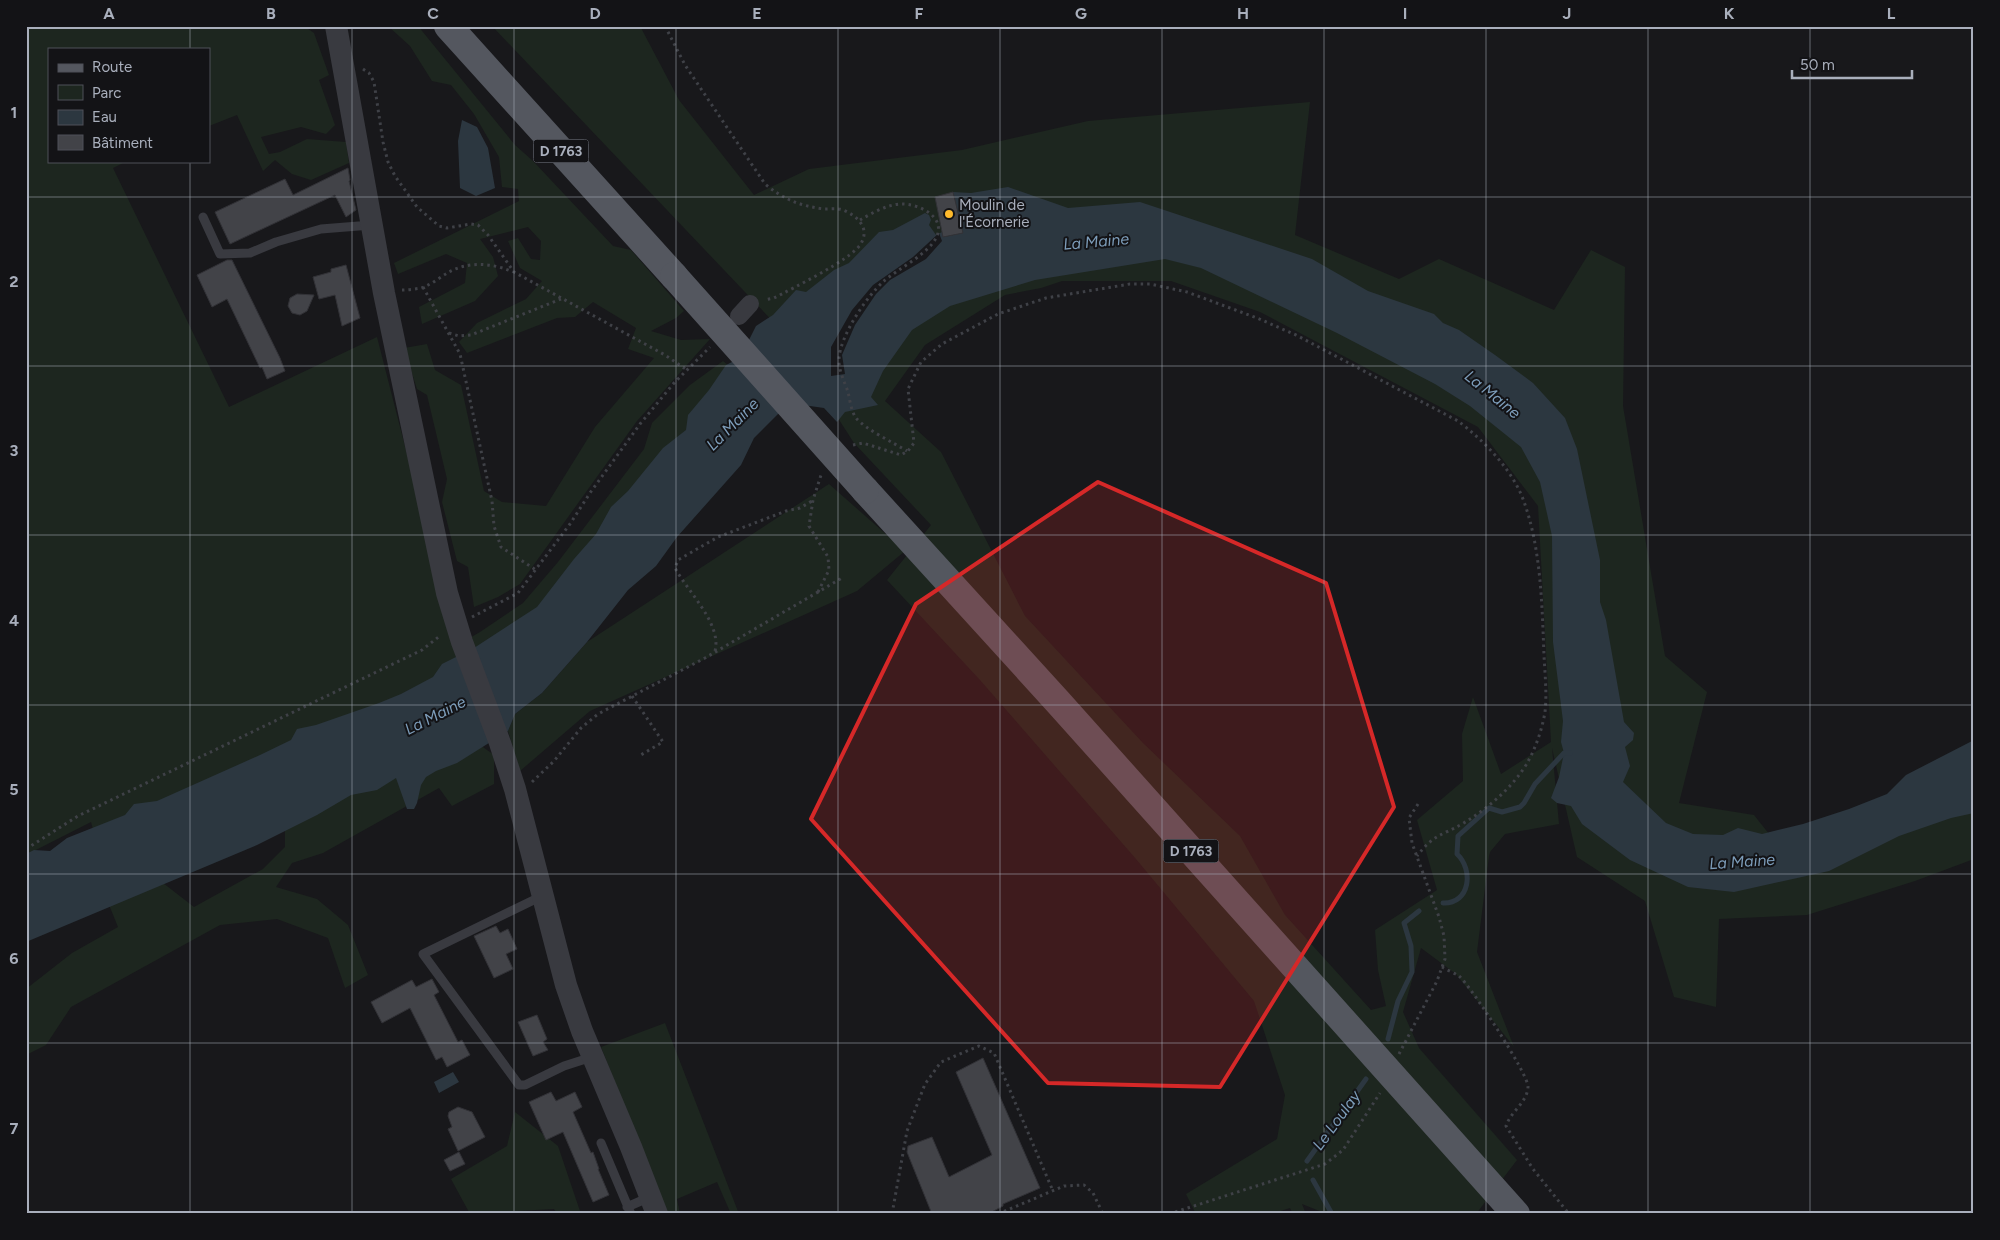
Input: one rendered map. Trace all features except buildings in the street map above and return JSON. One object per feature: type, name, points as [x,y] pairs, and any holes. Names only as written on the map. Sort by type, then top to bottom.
[{"type":"main road","name":"D 1763","points":[[448,26],[1051,694],[1516,1214]]},
{"type":"street","points":[[336,26],[384,293],[447,593],[465,627],[515,789],[566,985],[592,1057],[653,1205]]},
{"type":"lane","points":[[203,217],[220,254],[250,253],[321,229],[372,225]]},
{"type":"lane","points":[[542,896],[423,954],[519,1085],[525,1085],[564,1066],[592,1057]]},
{"type":"lane","points":[[601,1143],[629,1210],[653,1205]]},
{"type":"path","points":[[665,26],[685,65],[765,184],[779,196],[791,202],[806,206],[842,210],[860,220],[864,229],[864,236],[859,246],[839,262],[774,298],[745,310]]},
{"type":"path","points":[[344,70],[363,69],[369,73],[374,82],[388,162],[395,176],[417,208],[439,226],[447,228],[471,224],[478,225],[514,272]]},
{"type":"path","points":[[860,220],[875,211],[902,204],[922,208],[934,217],[938,229],[936,238],[913,261],[883,282],[869,298],[847,330],[839,360],[856,417],[885,438],[908,451]]},
{"type":"path","points":[[26,849],[78,816],[422,650],[465,627],[518,593],[570,524],[640,424],[687,370],[665,354],[500,266],[479,264],[451,270],[422,287],[384,293]]},
{"type":"path","points":[[848,446],[863,443],[900,455],[908,451],[914,442],[908,389],[921,362],[942,344],[998,314],[1046,298],[1130,284],[1150,284],[1187,292],[1288,332],[1382,379],[1458,421],[1473,432],[1507,470],[1522,497],[1531,528],[1538,577],[1543,633],[1545,712],[1539,735],[1527,764],[1512,785],[1485,808],[1428,842],[1417,856]]},
{"type":"path","points":[[422,287],[460,354],[492,500],[494,526],[501,547],[536,570]]},
{"type":"path","points":[[449,333],[459,336],[471,335],[562,299]]},
{"type":"path","points":[[818,592],[829,570],[828,557],[809,526],[813,500],[822,470]]},
{"type":"path","points":[[715,652],[718,641],[712,624],[679,575],[676,568],[678,560],[718,537],[786,511],[800,508],[813,500]]},
{"type":"path","points":[[515,789],[532,782],[543,773],[581,728],[598,714],[715,652],[842,578]]},
{"type":"path","points":[[632,696],[664,742],[639,756]]},
{"type":"path","points":[[1398,1057],[1437,981],[1445,959],[1444,936],[1412,843],[1409,818],[1418,804]]},
{"type":"path","points":[[1442,967],[1460,977],[1512,1050],[1528,1084],[1527,1097],[1509,1116],[1506,1126],[1533,1169],[1569,1214]]},
{"type":"path","points":[[892,1214],[907,1130],[925,1084],[941,1062],[979,1046],[994,1053],[1053,1191]]},
{"type":"path","points":[[1169,1214],[1325,1164],[1343,1150],[1382,1090]]},
{"type":"path","points":[[998,1214],[1064,1186],[1084,1186],[1093,1193],[1103,1214]]},
{"type":"highlighted area","points":[[1098,482],[1326,583],[1394,807],[1220,1087],[1048,1083],[811,819],[916,604]]},
{"type":"green space","points":[[26,26],[304,26],[314,33],[329,75],[319,80],[335,125],[326,134],[301,127],[261,137],[269,154],[280,152],[307,139],[346,142],[349,163],[311,180],[292,174],[275,160],[263,171],[237,115],[210,126],[210,48],[48,48],[48,162],[125,162],[113,168],[229,407],[377,337],[456,646],[523,603],[558,562],[644,449],[652,423],[690,385],[723,361],[735,371],[553,600],[449,677],[95,837],[91,822],[26,855]]},
{"type":"green space","points":[[388,26],[418,26],[515,145],[533,161],[613,246],[631,250],[684,311],[676,318],[651,331],[681,340],[710,339],[637,421],[520,584],[498,597],[474,607],[468,567],[457,561],[442,502],[447,479],[427,395],[417,389],[404,348],[427,344],[435,370],[461,385],[484,491],[502,502],[546,506],[595,427],[654,358],[628,349],[636,328],[593,302],[575,317],[557,318],[467,353],[459,342],[477,323],[526,299],[542,281],[520,268],[508,241],[518,238],[531,259],[540,260],[541,241],[528,227],[480,239],[493,257],[498,276],[475,301],[422,324],[419,307],[465,283],[467,263],[446,254],[398,274],[394,263],[519,201],[518,189],[502,187],[499,157],[474,114],[451,85],[432,81],[410,46]]},
{"type":"green space","points":[[492,26],[640,26],[679,100],[754,195],[809,169],[962,150],[1088,121],[1310,102],[1295,235],[1399,279],[1439,259],[1554,310],[1591,250],[1625,267],[1623,406],[1665,656],[1707,692],[1679,803],[1754,815],[1797,869],[1974,790],[1974,859],[1915,881],[1807,915],[1719,919],[1716,1007],[1674,997],[1645,901],[1577,857],[1552,748],[1559,824],[1505,834],[1490,852],[1489,856],[1477,952],[1514,1047],[1456,974],[1421,948],[1403,1012],[1419,1048],[1517,1160],[1476,1214],[1327,1214],[1302,1204],[1306,1214],[1293,1214],[1290,1208],[1271,1214],[1196,1214],[1186,1194],[1277,1139],[1285,1095],[1254,1001],[1136,859],[980,680],[887,580],[931,525],[854,443],[782,331]],"holes":[[[1062,281],[1171,281],[1260,312],[1478,427],[1538,506],[1551,742],[1501,774],[1473,697],[1462,734],[1463,781],[1417,820],[1437,890],[1375,930],[1378,970],[1386,1006],[1371,1010],[1285,915],[1240,836],[1143,743],[1025,616],[941,452],[885,401],[925,345],[1005,295],[1041,288]]]},
{"type":"green space","points":[[829,484],[905,551],[857,591],[590,711],[520,771],[508,731],[515,714],[542,693],[587,642]]},
{"type":"green space","points":[[459,730],[494,755],[494,784],[452,806],[439,788],[323,853],[292,863],[276,887],[317,899],[348,925],[368,975],[345,988],[328,938],[277,919],[220,925],[71,1007],[46,1045],[26,1055],[26,989],[72,953],[118,927],[105,895],[154,876],[194,907],[263,869],[285,847],[285,822]]},
{"type":"green space","points":[[665,1023],[739,1214],[731,1214],[717,1182],[677,1199],[680,1214],[667,1214],[601,1047]]},
{"type":"green space","points":[[515,1112],[558,1146],[581,1214],[557,1214],[554,1209],[518,1211],[517,1214],[470,1214],[451,1179],[507,1146]]},
{"type":"water","points":[[462,120],[477,127],[488,148],[495,188],[476,196],[460,188],[458,141]]},
{"type":"water","name":"La Maine","points":[[1008,187],[1068,208],[1140,202],[1312,259],[1368,291],[1434,314],[1443,323],[1459,330],[1533,383],[1565,418],[1577,449],[1600,560],[1600,602],[1606,620],[1624,722],[1634,733],[1633,740],[1625,747],[1630,766],[1623,782],[1666,823],[1693,834],[1723,835],[1738,828],[1762,834],[1803,824],[1887,794],[1906,775],[1974,740],[1974,813],[1951,818],[1899,836],[1829,871],[1734,892],[1688,887],[1630,860],[1582,824],[1571,806],[1557,803],[1551,798],[1559,777],[1564,753],[1561,742],[1563,721],[1553,642],[1552,536],[1540,482],[1521,447],[1470,406],[1435,384],[1337,333],[1201,268],[1165,259],[1035,280],[950,306],[912,330],[883,371],[871,397],[878,405],[845,412],[837,422],[824,408],[803,405],[779,413],[754,438],[741,465],[677,537],[656,566],[628,590],[587,642],[542,693],[515,714],[508,731],[457,763],[426,777],[421,785],[414,809],[407,809],[396,778],[377,790],[351,795],[317,815],[257,845],[26,942],[26,854],[34,850],[50,851],[67,838],[125,815],[134,804],[157,801],[260,755],[291,740],[297,729],[316,725],[401,694],[433,677],[442,664],[474,648],[537,607],[596,534],[611,507],[628,491],[663,448],[686,430],[688,415],[709,390],[726,365],[740,358],[756,326],[773,315],[796,290],[806,292],[834,270],[849,263],[879,232],[893,230],[925,213],[929,215],[931,220],[929,225],[936,235],[942,232],[944,237],[963,233],[953,192],[971,193]]},
{"type":"water","points":[[453,1072],[459,1082],[439,1093],[434,1082]]},
{"type":"pier","points":[[939,233],[942,241],[926,259],[890,280],[876,294],[855,325],[842,355],[845,374],[831,376],[831,347],[852,310],[873,285],[913,257]]},
{"type":"waterway","name":"Le Loulay","points":[[1443,903],[1452,902],[1459,898],[1464,892],[1466,885],[1466,869],[1457,854],[1458,836],[1489,808],[1502,812],[1520,807],[1535,784],[1564,753],[1570,753]]},
{"type":"waterway","name":"Le Loulay","points":[[1388,1039],[1398,1001],[1412,972],[1411,946],[1404,923],[1419,911]]},
{"type":"waterway","name":"Le Loulay","points":[[1307,1161],[1366,1079]]},
{"type":"waterway","name":"Le Loulay","points":[[1313,1180],[1332,1214]]},
{"type":"place","name":"Moulin de l'Écornerie","points":[[949,214]]}]
